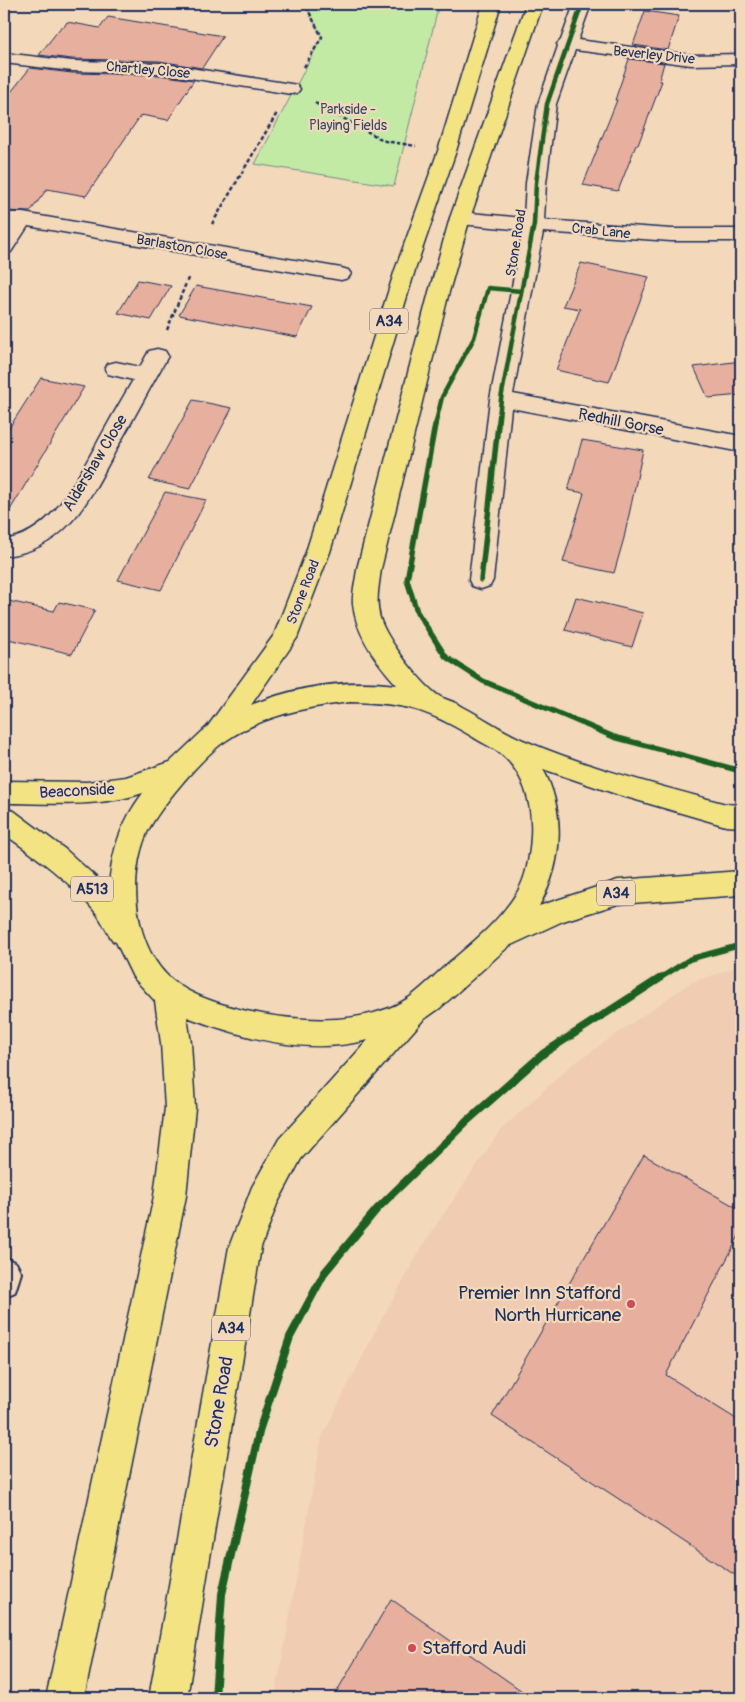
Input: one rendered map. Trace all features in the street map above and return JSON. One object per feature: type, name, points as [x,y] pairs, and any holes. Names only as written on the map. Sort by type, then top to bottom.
[{"type":"highway","name":"Stone Road","points":[[216,734],[285,638],[318,552],[405,270],[447,151],[492,4]]},
{"type":"highway","name":"A34","points":[[430,703],[406,679],[386,654],[370,626],[365,602],[369,569],[439,292],[460,218],[535,4]]},
{"type":"highway","points":[[509,746],[528,767],[542,796],[543,856],[531,893],[499,938],[413,1011],[365,1028],[324,1032],[280,1032],[216,1015],[169,996],[149,975],[130,942],[123,917],[122,884],[132,837],[153,800],[178,770],[216,734],[258,713],[293,701],[327,694],[374,692],[430,703],[469,721],[509,746],[580,772],[647,794],[726,815],[741,816]]},
{"type":"highway","name":"Beaconside","points":[[4,792],[87,794],[126,788],[178,770]]},
{"type":"highway","name":"A513","points":[[4,819],[82,878],[106,904],[130,942]]},
{"type":"highway","name":"A34","points":[[499,938],[556,911],[618,892],[741,883]]},
{"type":"highway","points":[[65,1698],[170,1196],[180,1108],[176,1043],[169,996]]},
{"type":"highway","name":"Stone Road","points":[[168,1698],[248,1239],[263,1198],[290,1149],[413,1011]]},
{"type":"street","name":"Stone Road","points":[[481,580],[501,398],[534,224],[536,182],[547,104],[566,44],[582,4]]},
{"type":"street","name":"Beverley Drive","points":[[566,44],[691,60],[741,59]]},
{"type":"street","name":"Chartley Close","points":[[4,58],[33,63],[72,66],[159,68],[291,89]]},
{"type":"street","name":"Crab Lane","points":[[460,218],[660,236],[741,235]]},
{"type":"street","name":"Barlaston Close","points":[[4,248],[13,219],[341,274]]},
{"type":"street","points":[[116,369],[152,366]]},
{"type":"street","name":"Aldershaw Close","points":[[4,548],[34,539],[60,522],[75,503],[152,366]]},
{"type":"street","name":"Redhill Gorse","points":[[501,398],[741,444]]},
{"type":"path","points":[[152,366],[203,238],[322,36],[305,4]]},
{"type":"path","points":[[291,89],[385,142],[447,151]]},
{"type":"shaded area","points":[[741,966],[741,1698],[275,1698],[322,1437],[377,1328],[425,1242],[500,1131],[568,1068],[690,983]]},
{"type":"green space","name":"Parkside - Playing Fields","points":[[305,4],[439,4],[394,186],[255,164],[322,37]]},
{"type":"building","points":[[645,11],[679,16],[668,50],[633,45]]},
{"type":"building","points":[[108,17],[223,36],[202,68],[159,61],[72,59],[39,55],[67,22],[100,28]]},
{"type":"building","points":[[629,59],[664,63],[659,81],[662,81],[618,191],[583,185],[617,100],[615,100]]},
{"type":"building","points":[[30,68],[72,73],[159,75],[194,80],[168,120],[141,115],[86,196],[47,189],[30,212],[4,211],[4,101]]},
{"type":"building","points":[[581,263],[649,277],[609,382],[556,370],[580,309],[563,306]]},
{"type":"building","points":[[138,280],[171,286],[151,320],[118,313]]},
{"type":"building","points":[[196,286],[312,307],[297,337],[179,315]]},
{"type":"building","points":[[741,361],[741,395],[708,398],[694,367]]},
{"type":"building","points":[[41,378],[84,387],[4,520],[4,436]]},
{"type":"building","points":[[193,400],[232,408],[190,489],[149,480]]},
{"type":"building","points":[[582,440],[643,450],[624,538],[614,573],[563,562],[584,493],[568,490]]},
{"type":"building","points":[[165,492],[206,500],[161,590],[118,580]]},
{"type":"building","points":[[576,597],[643,613],[632,647],[565,630]]},
{"type":"building","points":[[4,600],[54,611],[59,602],[95,610],[72,654],[4,638]]},
{"type":"building","name":"Premier Inn Stafford North Hurricane","points":[[644,1155],[741,1210],[741,1232],[666,1375],[741,1422],[741,1579],[492,1416]]},
{"type":"building","name":"Stafford Audi","points":[[391,1599],[532,1698],[333,1698]]},
{"type":"cycle path","points":[[481,580],[501,399],[534,224],[536,183],[543,126],[547,104],[582,4]]},
{"type":"cycle path","points":[[521,291],[488,288],[474,338],[442,397],[432,437],[407,580],[417,612],[446,657],[483,681],[614,737],[741,771]]},
{"type":"cycle path","points":[[215,1698],[222,1594],[260,1428],[290,1337],[325,1272],[377,1209],[467,1121],[544,1053],[690,959],[741,945]]},
{"type":"place","name":"Premier Inn Stafford North Hurricane","points":[[631,1304]]},
{"type":"place","name":"Stafford Audi","points":[[412,1648]]}]
